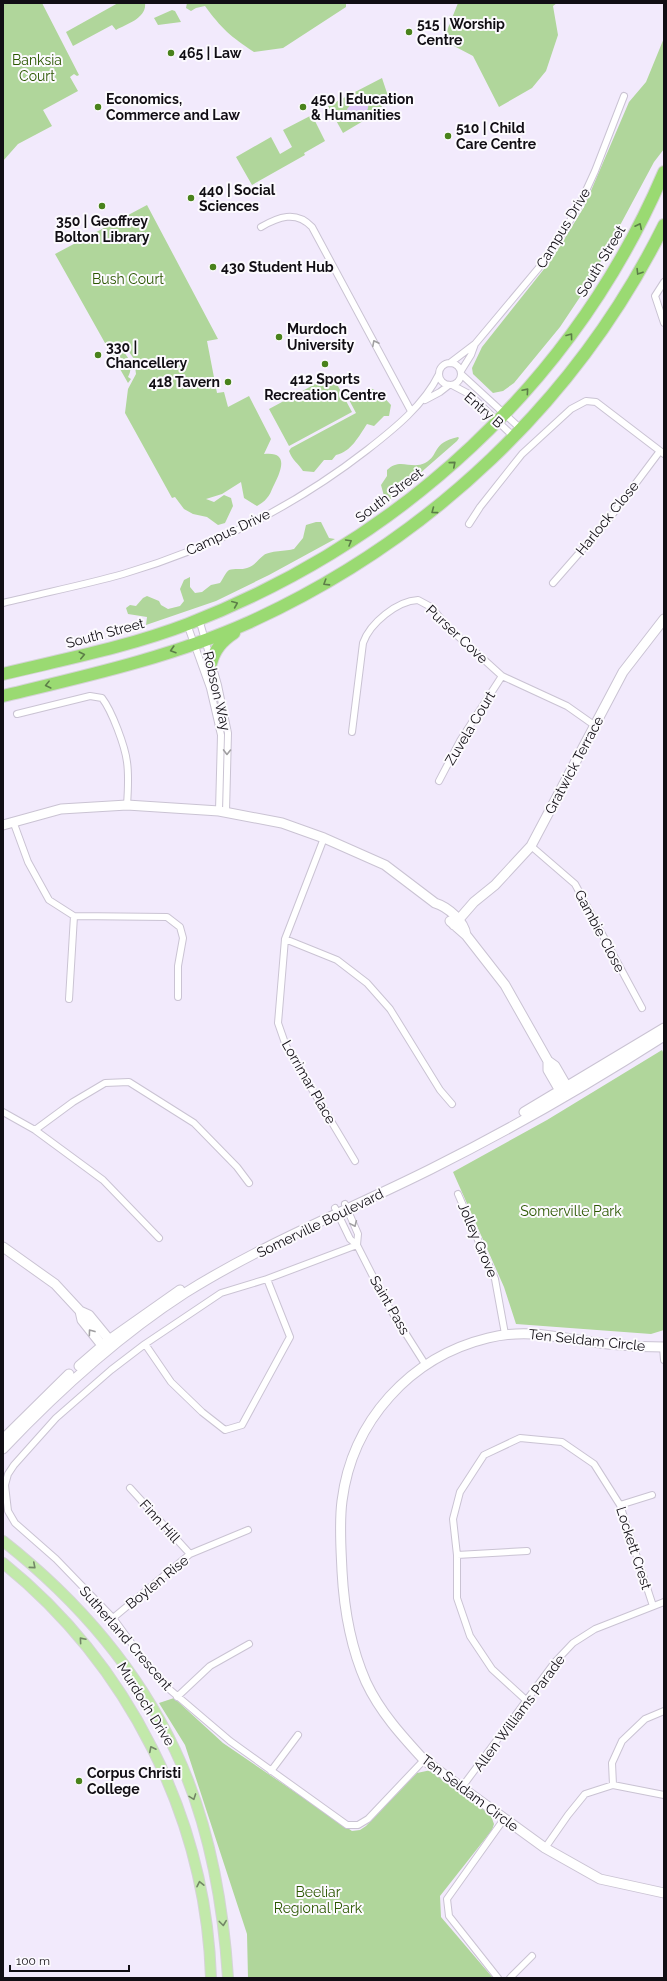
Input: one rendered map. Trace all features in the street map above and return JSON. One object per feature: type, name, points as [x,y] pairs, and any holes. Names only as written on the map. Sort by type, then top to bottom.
[{"type":"highway","name":"South Street","points":[[3,674],[104,650],[187,624],[272,586],[359,537],[398,509],[449,468],[502,418],[546,367],[582,321],[637,232],[664,172]]},
{"type":"highway","points":[[3,696],[107,670],[199,642],[249,622],[315,590],[408,530],[460,489],[518,434],[550,399],[609,322],[646,261],[664,225]]},
{"type":"highway","points":[[211,663],[214,654],[222,641],[249,622]]},
{"type":"main road","name":"Murdoch Drive","points":[[3,1541],[56,1588],[96,1629],[141,1691],[171,1743],[196,1804],[213,1866],[223,1919],[228,1978]]},
{"type":"main road","name":"Murdoch Drive","points":[[3,1563],[43,1598],[94,1654],[126,1700],[165,1773],[195,1860],[210,1944],[211,1978]]},
{"type":"street","name":"Campus Drive","points":[[3,603],[123,574],[169,559],[223,536],[284,505],[331,476],[393,430],[423,400],[432,388],[443,365],[450,363],[476,344],[547,258],[579,206],[595,171],[624,96]]},
{"type":"street","points":[[261,227],[283,216],[300,218],[312,227],[411,411]]},
{"type":"street","points":[[664,282],[655,296],[664,323]]},
{"type":"street","name":"Campus Drive","points":[[423,400],[458,382],[476,344]]},
{"type":"street","points":[[450,363],[457,365],[461,373]]},
{"type":"street","name":"Entry B","points":[[461,373],[518,434]]},
{"type":"street","points":[[439,374],[443,383],[451,385]]},
{"type":"street","name":"Entry B","points":[[451,385],[469,394],[502,418],[518,434]]},
{"type":"street","points":[[469,524],[480,506],[522,454],[571,409],[586,401],[596,402],[662,452]]},
{"type":"street","name":"Harlock Close","points":[[553,583],[609,519],[662,452]]},
{"type":"street","name":"Purser Cove","points":[[352,732],[362,643],[366,632],[373,624],[403,603],[418,600],[425,603],[449,628],[502,676],[567,706],[594,725]]},
{"type":"street","name":"Robson Way","points":[[198,619],[199,642],[221,735],[223,812]]},
{"type":"street","name":"Gratwick Terrace","points":[[454,920],[464,908],[495,885],[531,846],[623,672],[664,619]]},
{"type":"street","name":"Robson Way","points":[[187,624],[211,663],[218,685],[228,733],[223,812]]},
{"type":"street","name":"Zuvela Court","points":[[439,781],[460,741],[502,676]]},
{"type":"street","points":[[17,714],[90,696],[102,698],[109,707],[127,760],[128,782],[126,805]]},
{"type":"street","points":[[3,826],[61,809],[126,805],[223,812],[282,823],[324,838],[385,865],[435,903],[444,906],[454,920],[465,927],[466,935],[505,985],[548,1061],[548,1070],[566,1093]]},
{"type":"street","points":[[13,822],[28,862],[49,900],[74,916],[167,917],[180,927],[183,938],[178,966],[178,997]]},
{"type":"street","name":"Lorrimar Place","points":[[324,838],[285,939],[278,1024],[286,1046],[355,1161]]},
{"type":"street","name":"Gambie Close","points":[[531,846],[575,884],[642,1008]]},
{"type":"street","points":[[68,998],[74,916]]},
{"type":"street","points":[[285,939],[337,960],[367,983],[390,1009],[440,1090],[452,1104]]},
{"type":"street","name":"Somerville Boulevard","points":[[566,1093],[664,1028]]},
{"type":"street","name":"Somerville Boulevard","points":[[3,1439],[56,1386],[111,1342],[184,1294],[336,1211],[438,1166],[664,1036]]},
{"type":"street","points":[[35,1130],[73,1102],[105,1083],[129,1082],[194,1123],[237,1167],[249,1183]]},
{"type":"street","points":[[3,1112],[35,1130],[103,1180],[159,1238]]},
{"type":"street","name":"Jolley Grove","points":[[458,1194],[495,1279],[505,1334]]},
{"type":"street","name":"Saint Pass","points":[[346,1206],[358,1234],[357,1245]]},
{"type":"street","name":"Saint Pass","points":[[336,1211],[350,1239],[357,1245],[387,1304],[425,1364]]},
{"type":"street","name":"Sutherland Crescent","points":[[357,1245],[267,1279],[221,1293],[145,1344],[110,1370],[56,1418],[14,1464],[8,1474],[5,1485],[8,1511],[15,1523],[56,1558],[113,1618],[143,1659],[178,1697],[230,1742],[347,1825],[354,1826],[362,1824],[368,1819],[424,1760]]},
{"type":"street","points":[[3,1247],[55,1284],[80,1310],[89,1315],[111,1342]]},
{"type":"street","points":[[145,1344],[171,1382],[202,1412],[225,1430],[242,1425],[290,1337],[267,1279]]},
{"type":"street","points":[[80,1310],[82,1320],[104,1348]]},
{"type":"street","name":"Ten Seldam Circle","points":[[664,1348],[608,1344],[550,1334],[520,1332],[505,1334],[469,1344],[425,1364],[389,1396],[363,1434],[353,1456],[346,1479],[340,1519],[346,1620],[360,1668],[373,1695],[394,1726],[424,1760],[545,1848],[600,1878],[664,1893]]},
{"type":"street","name":"Somerville Boulevard","points":[[3,1449],[104,1348]]},
{"type":"street","points":[[664,1348],[664,1360]]},
{"type":"street","name":"Lockett Crest","points":[[527,1701],[492,1669],[470,1636],[457,1598],[457,1555],[454,1519],[460,1492],[484,1455],[520,1438],[562,1442],[594,1464],[620,1504],[653,1606]]},
{"type":"street","name":"Finn Hill","points":[[130,1488],[190,1554]]},
{"type":"street","points":[[620,1504],[652,1495]]},
{"type":"street","name":"Boylen Rise","points":[[113,1618],[190,1554],[248,1530]]},
{"type":"street","points":[[457,1555],[527,1551]]},
{"type":"street","name":"Allen Williams Parade","points":[[462,1787],[555,1662],[574,1643],[595,1628],[664,1602]]},
{"type":"street","points":[[178,1697],[210,1666],[249,1644]]},
{"type":"street","points":[[613,1785],[612,1763],[622,1741],[645,1718],[664,1711]]},
{"type":"street","points":[[271,1771],[298,1735]]},
{"type":"street","points":[[545,1848],[584,1794],[613,1785],[664,1795]]},
{"type":"street","points":[[498,1978],[449,1916],[447,1899],[504,1819]]},
{"type":"street","points":[[510,1978],[532,1956]]},
{"type":"green space","name":"Banksia Court","points":[[3,3],[42,3],[79,75],[77,76],[74,74],[70,77],[78,91],[43,110],[52,126],[18,144],[3,161]]},
{"type":"green space","points":[[118,3],[145,3],[145,8],[140,17],[131,23],[116,30],[112,25],[73,46],[66,32]]},
{"type":"green space","points":[[187,3],[346,3],[346,7],[283,48],[254,52],[227,32],[205,6],[191,11],[186,8]]},
{"type":"green space","points":[[458,3],[557,3],[553,6],[558,35],[546,71],[532,88],[499,107],[473,56],[454,46],[446,33]]},
{"type":"green space","points":[[172,10],[175,11],[181,22],[158,25],[154,18]]},
{"type":"green space","points":[[664,38],[664,149],[654,162],[588,285],[560,327],[514,383],[503,391],[493,393],[473,374],[472,368],[482,347],[552,259],[584,207],[629,102],[646,82]]},
{"type":"green space","points":[[382,78],[387,93],[387,102],[380,108],[380,111],[343,133],[328,106]]},
{"type":"green space","points":[[312,115],[325,141],[304,153],[305,155],[252,185],[236,157],[271,137],[280,154],[292,147],[283,130]]},
{"type":"green space","name":"Bush Court","points":[[147,205],[218,339],[207,341],[217,393],[224,392],[228,407],[249,396],[271,439],[264,454],[272,454],[281,459],[280,470],[270,494],[265,501],[257,506],[244,498],[241,482],[222,494],[206,499],[214,502],[224,495],[231,498],[233,506],[225,523],[218,525],[207,517],[193,514],[184,509],[175,497],[172,498],[125,413],[128,389],[136,374],[134,359],[127,349],[118,343],[105,343],[55,254]]},
{"type":"green space","points":[[108,348],[117,348],[125,354],[130,362],[131,367],[128,377],[131,379],[128,383]]},
{"type":"green space","points":[[332,375],[352,412],[289,446],[269,409]]},
{"type":"green space","points":[[370,388],[379,392],[391,405],[389,416],[384,416],[374,426],[367,424],[358,438],[346,451],[336,455],[332,460],[324,460],[314,472],[303,471],[290,454],[289,451],[291,448],[356,413],[346,394],[349,391],[364,394]]},
{"type":"green space","points":[[458,437],[459,438],[457,441],[379,509],[379,502],[384,496],[381,485],[387,476],[387,470],[396,464],[420,465],[425,463],[430,460],[437,449],[444,442]]},
{"type":"green space","points":[[321,522],[329,538],[335,539],[269,575],[216,601],[146,625],[147,617],[128,614],[126,608],[130,605],[136,606],[143,598],[147,596],[159,601],[161,605],[168,609],[180,606],[184,601],[180,589],[184,580],[190,577],[190,587],[195,593],[202,592],[211,585],[220,583],[229,570],[245,569],[250,567],[266,554],[294,549],[303,538],[306,525]]},
{"type":"green space","name":"Somerville Park","points":[[662,1050],[664,1054],[664,1330],[651,1334],[516,1324],[504,1287],[453,1172],[547,1120]]},
{"type":"green space","name":"Beeliar Regional Park","points":[[174,1698],[223,1743],[352,1831],[360,1830],[366,1826],[417,1773],[431,1770],[490,1813],[494,1824],[492,1830],[440,1896],[441,1917],[493,1978],[248,1978],[247,1934],[185,1745],[159,1703]]},
{"type":"shaded area","points":[[368,96],[368,108],[363,117],[357,122],[349,116],[347,109],[356,99]]},
{"type":"place","name":"515 | Worship Centre","points":[[409,32]]},
{"type":"place","name":"465 | Law","points":[[171,53]]},
{"type":"place","name":"Economics, Commerce and Law","points":[[98,107]]},
{"type":"place","name":"450 | Education & Humanities","points":[[303,107]]},
{"type":"place","name":"510 | Child Care Centre","points":[[448,136]]},
{"type":"place","name":"440 | Social Sciences","points":[[191,198]]},
{"type":"place","name":"350 | Geoffrey Bolton Library","points":[[102,206]]},
{"type":"place","name":"430 Student Hub","points":[[213,267]]},
{"type":"place","name":"Murdoch University","points":[[279,337]]},
{"type":"place","name":"330 | Chancellery","points":[[98,355]]},
{"type":"place","name":"412 Sports Recreation Centre","points":[[325,364]]},
{"type":"place","name":"418 Tavern","points":[[228,382]]},
{"type":"place","name":"Corpus Christi College","points":[[79,1781]]}]
